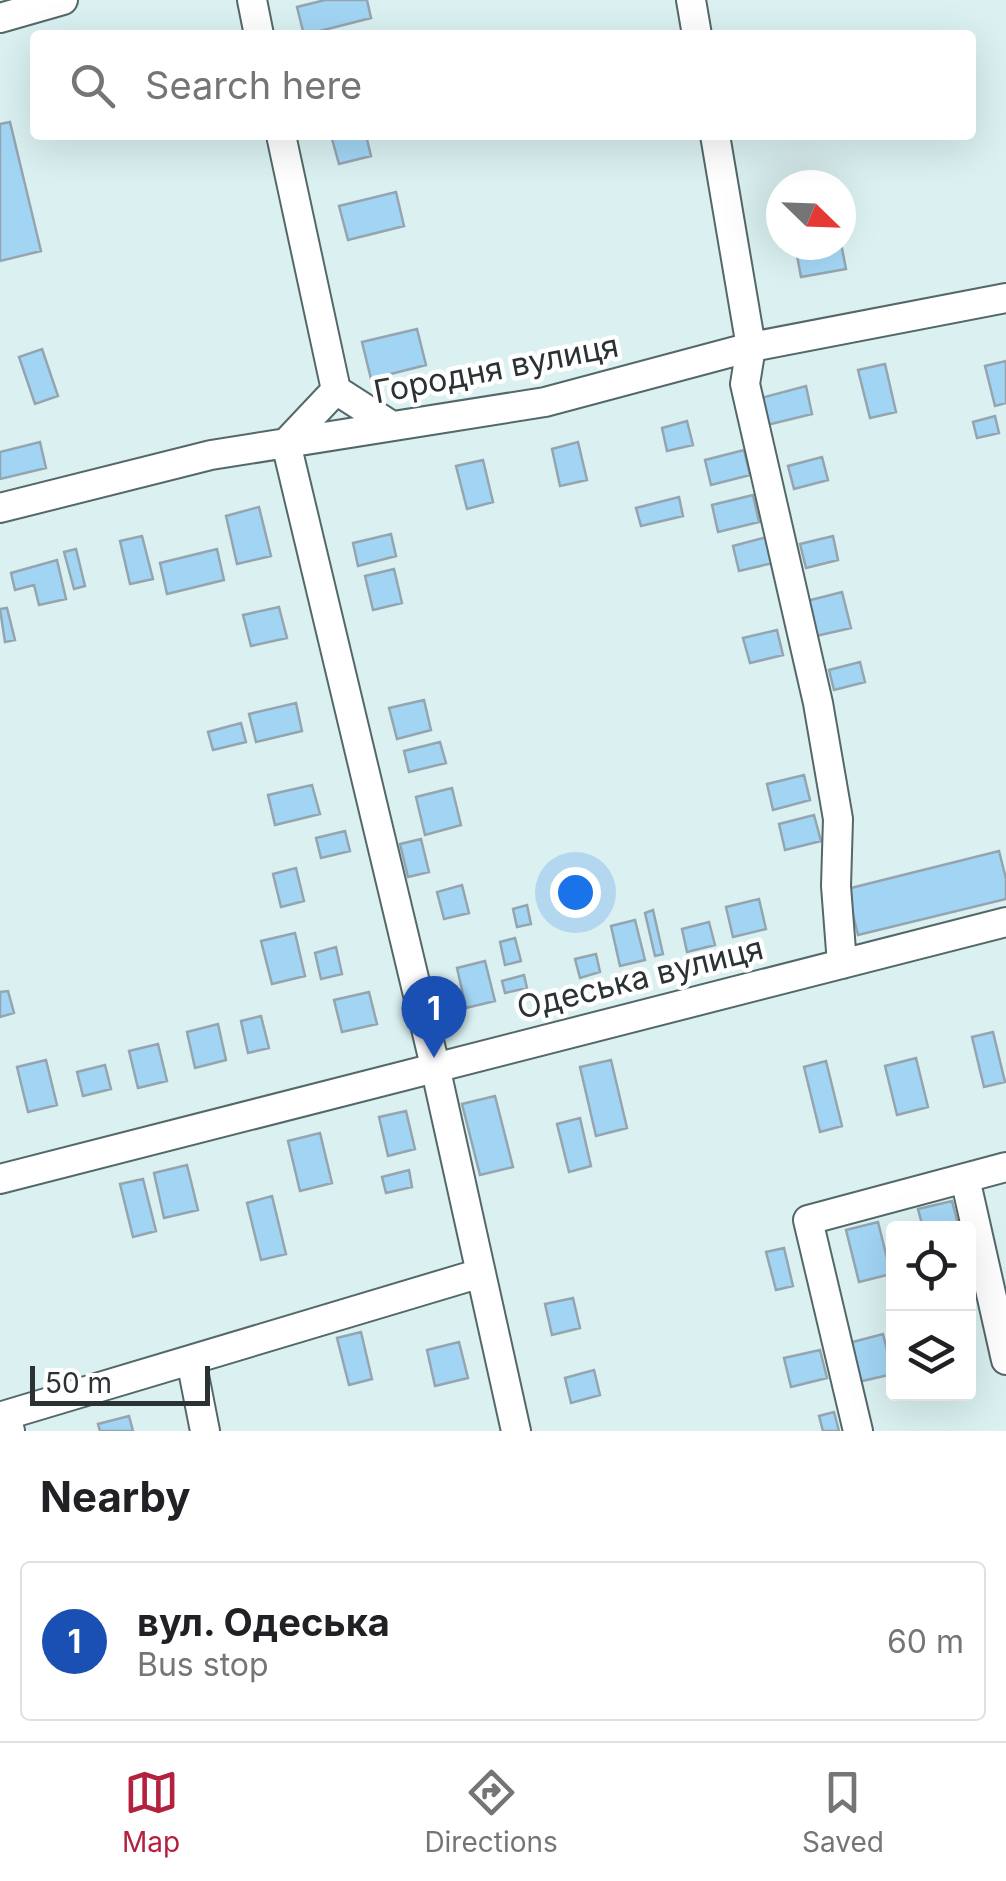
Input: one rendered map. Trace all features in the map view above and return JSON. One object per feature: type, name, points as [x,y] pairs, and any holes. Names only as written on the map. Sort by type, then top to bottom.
[{"type":"street","points":[[0,18],[63,0]]},
{"type":"street","points":[[252,0],[258,30]]},
{"type":"street","points":[[691,0],[696,30]]},
{"type":"street","points":[[282,140],[336,390],[392,426]]},
{"type":"street","points":[[715,140],[751,346],[745,384],[818,703],[838,819],[836,886],[842,964]]},
{"type":"street","name":"Городня вулиця","points":[[0,508],[211,455],[545,402],[751,346],[1006,298]]},
{"type":"street","points":[[336,390],[286,443],[435,1066],[516,1431]]},
{"type":"street","name":"Одеська вулиця","points":[[0,1179],[1006,922]]},
{"type":"street","points":[[858,1431],[808,1220],[1006,1167]]},
{"type":"street","points":[[965,1178],[1006,1360]]},
{"type":"street","points":[[10,1431],[6,1415],[481,1273]]},
{"type":"street","points":[[190,1360],[205,1431]]},
{"type":"building","points":[[325,0],[367,0],[371,18],[324,30],[303,30],[297,7]]},
{"type":"building","points":[[10,122],[41,251],[0,261],[0,124]]},
{"type":"building","points":[[332,140],[367,140],[371,156],[339,164]]},
{"type":"building","points":[[396,192],[404,226],[348,240],[339,206]]},
{"type":"building","points":[[798,260],[844,260],[846,269],[801,277]]},
{"type":"building","points":[[417,329],[426,365],[371,379],[362,342]]},
{"type":"building","points":[[42,349],[58,396],[35,404],[19,357]]},
{"type":"building","points":[[1006,361],[1006,403],[995,406],[985,366]]},
{"type":"building","points":[[885,364],[896,412],[870,418],[858,370]]},
{"type":"building","points":[[806,386],[812,414],[767,425],[761,398]]},
{"type":"building","points":[[995,416],[999,433],[977,438],[973,422]]},
{"type":"building","points":[[687,421],[693,445],[667,451],[662,428]]},
{"type":"building","points":[[40,442],[46,468],[0,479],[0,452]]},
{"type":"building","points":[[578,442],[587,480],[560,486],[552,449]]},
{"type":"building","points":[[744,450],[750,475],[711,485],[705,460]]},
{"type":"building","points":[[822,457],[828,480],[794,489],[788,466]]},
{"type":"building","points":[[483,460],[493,502],[467,509],[456,466]]},
{"type":"building","points":[[753,495],[759,522],[718,532],[712,505]]},
{"type":"building","points":[[679,497],[683,516],[641,526],[636,508]]},
{"type":"building","points":[[259,507],[271,556],[237,564],[226,516]]},
{"type":"building","points":[[391,534],[396,556],[358,566],[353,543]]},
{"type":"building","points":[[142,536],[153,579],[130,584],[120,541]]},
{"type":"building","points":[[833,536],[838,560],[806,568],[800,544]]},
{"type":"building","points":[[767,537],[773,563],[739,571],[733,546]]},
{"type":"building","points":[[76,549],[85,586],[74,589],[64,552]]},
{"type":"building","points":[[217,549],[224,580],[167,594],[160,563]]},
{"type":"building","points":[[57,560],[66,599],[39,605],[34,585],[15,590],[11,573]]},
{"type":"building","points":[[394,569],[402,603],[373,610],[365,576]]},
{"type":"building","points":[[842,592],[851,628],[816,636],[807,601]]},
{"type":"building","points":[[279,607],[287,638],[251,646],[243,615]]},
{"type":"building","points":[[7,608],[15,640],[5,642],[0,609]]},
{"type":"building","points":[[777,630],[783,655],[750,663],[743,638]]},
{"type":"building","points":[[860,662],[865,682],[834,690],[829,670]]},
{"type":"building","points":[[424,700],[431,730],[397,739],[389,708]]},
{"type":"building","points":[[296,703],[302,731],[256,742],[249,714]]},
{"type":"building","points":[[241,723],[246,742],[213,750],[208,732]]},
{"type":"building","points":[[440,742],[446,763],[409,772],[404,751]]},
{"type":"building","points":[[804,775],[810,800],[773,810],[767,784]]},
{"type":"building","points":[[312,785],[320,814],[275,825],[268,795]]},
{"type":"building","points":[[452,788],[461,825],[425,835],[416,797]]},
{"type":"building","points":[[814,815],[821,841],[785,850],[779,824]]},
{"type":"building","points":[[345,831],[350,851],[321,858],[316,838]]},
{"type":"building","points":[[421,839],[429,872],[408,877],[400,844]]},
{"type":"building","points":[[999,851],[1006,899],[858,935],[847,889]]},
{"type":"building","points":[[296,868],[304,901],[281,907],[273,874]]},
{"type":"building","points":[[462,885],[469,913],[444,919],[437,892]]},
{"type":"building","points":[[759,899],[766,929],[733,937],[726,907]]},
{"type":"building","points":[[527,905],[531,924],[517,927],[513,909]]},
{"type":"building","points":[[653,910],[663,954],[655,956],[645,913]]},
{"type":"building","points":[[635,920],[645,960],[620,966],[611,926]]},
{"type":"building","points":[[709,922],[715,945],[687,952],[682,929]]},
{"type":"building","points":[[295,933],[305,976],[272,984],[261,941]]},
{"type":"building","points":[[515,938],[521,961],[505,965],[500,942]]},
{"type":"building","points":[[336,947],[342,974],[321,979],[315,953]]},
{"type":"building","points":[[596,954],[600,972],[580,978],[575,959]]},
{"type":"building","points":[[485,961],[495,1001],[466,1008],[457,968]]},
{"type":"building","points":[[524,975],[527,988],[505,993],[502,981]]},
{"type":"building","points":[[8,991],[14,1013],[0,1017],[0,992]]},
{"type":"building","points":[[369,992],[377,1024],[342,1032],[334,1000]]},
{"type":"building","points":[[261,1016],[269,1048],[248,1053],[241,1021]]},
{"type":"building","points":[[218,1024],[226,1060],[195,1068],[187,1032]]},
{"type":"building","points":[[993,1032],[1005,1082],[984,1087],[972,1037]]},
{"type":"building","points":[[158,1044],[167,1081],[138,1088],[129,1051]]},
{"type":"building","points":[[916,1058],[928,1107],[897,1115],[885,1066]]},
{"type":"building","points":[[46,1060],[57,1105],[28,1112],[17,1067]]},
{"type":"building","points":[[611,1060],[627,1128],[596,1136],[580,1067]]},
{"type":"building","points":[[826,1061],[842,1126],[820,1132],[804,1067]]},
{"type":"building","points":[[105,1065],[111,1089],[83,1096],[77,1072]]},
{"type":"building","points":[[495,1096],[513,1167],[480,1175],[462,1104]]},
{"type":"building","points":[[406,1111],[415,1149],[388,1156],[379,1117]]},
{"type":"building","points":[[580,1118],[591,1166],[569,1172],[557,1124]]},
{"type":"building","points":[[320,1133],[332,1183],[300,1191],[288,1141]]},
{"type":"building","points":[[187,1165],[198,1210],[164,1218],[154,1173]]},
{"type":"building","points":[[409,1170],[412,1187],[386,1193],[382,1177]]},
{"type":"building","points":[[143,1179],[156,1231],[133,1237],[120,1184]]},
{"type":"building","points":[[272,1196],[286,1254],[261,1260],[247,1203]]},
{"type":"building","points":[[952,1201],[957,1221],[921,1221],[918,1209]]},
{"type":"building","points":[[878,1222],[886,1254],[886,1275],[859,1282],[846,1230]]},
{"type":"building","points":[[784,1248],[793,1286],[776,1290],[766,1252]]},
{"type":"building","points":[[573,1298],[580,1328],[552,1335],[545,1304]]},
{"type":"building","points":[[361,1332],[372,1379],[349,1385],[337,1338]]},
{"type":"building","points":[[883,1334],[886,1376],[858,1382],[849,1343]]},
{"type":"building","points":[[459,1342],[468,1378],[435,1386],[427,1350]]},
{"type":"building","points":[[820,1350],[827,1378],[791,1387],[784,1358]]},
{"type":"building","points":[[594,1370],[600,1395],[571,1403],[565,1378]]},
{"type":"building","points":[[834,1412],[839,1431],[823,1431],[819,1416]]},
{"type":"building","points":[[129,1416],[133,1431],[100,1431],[98,1424]]},
{"type":"place","name":"вул. Одеська","points":[[434,1058]]}]
